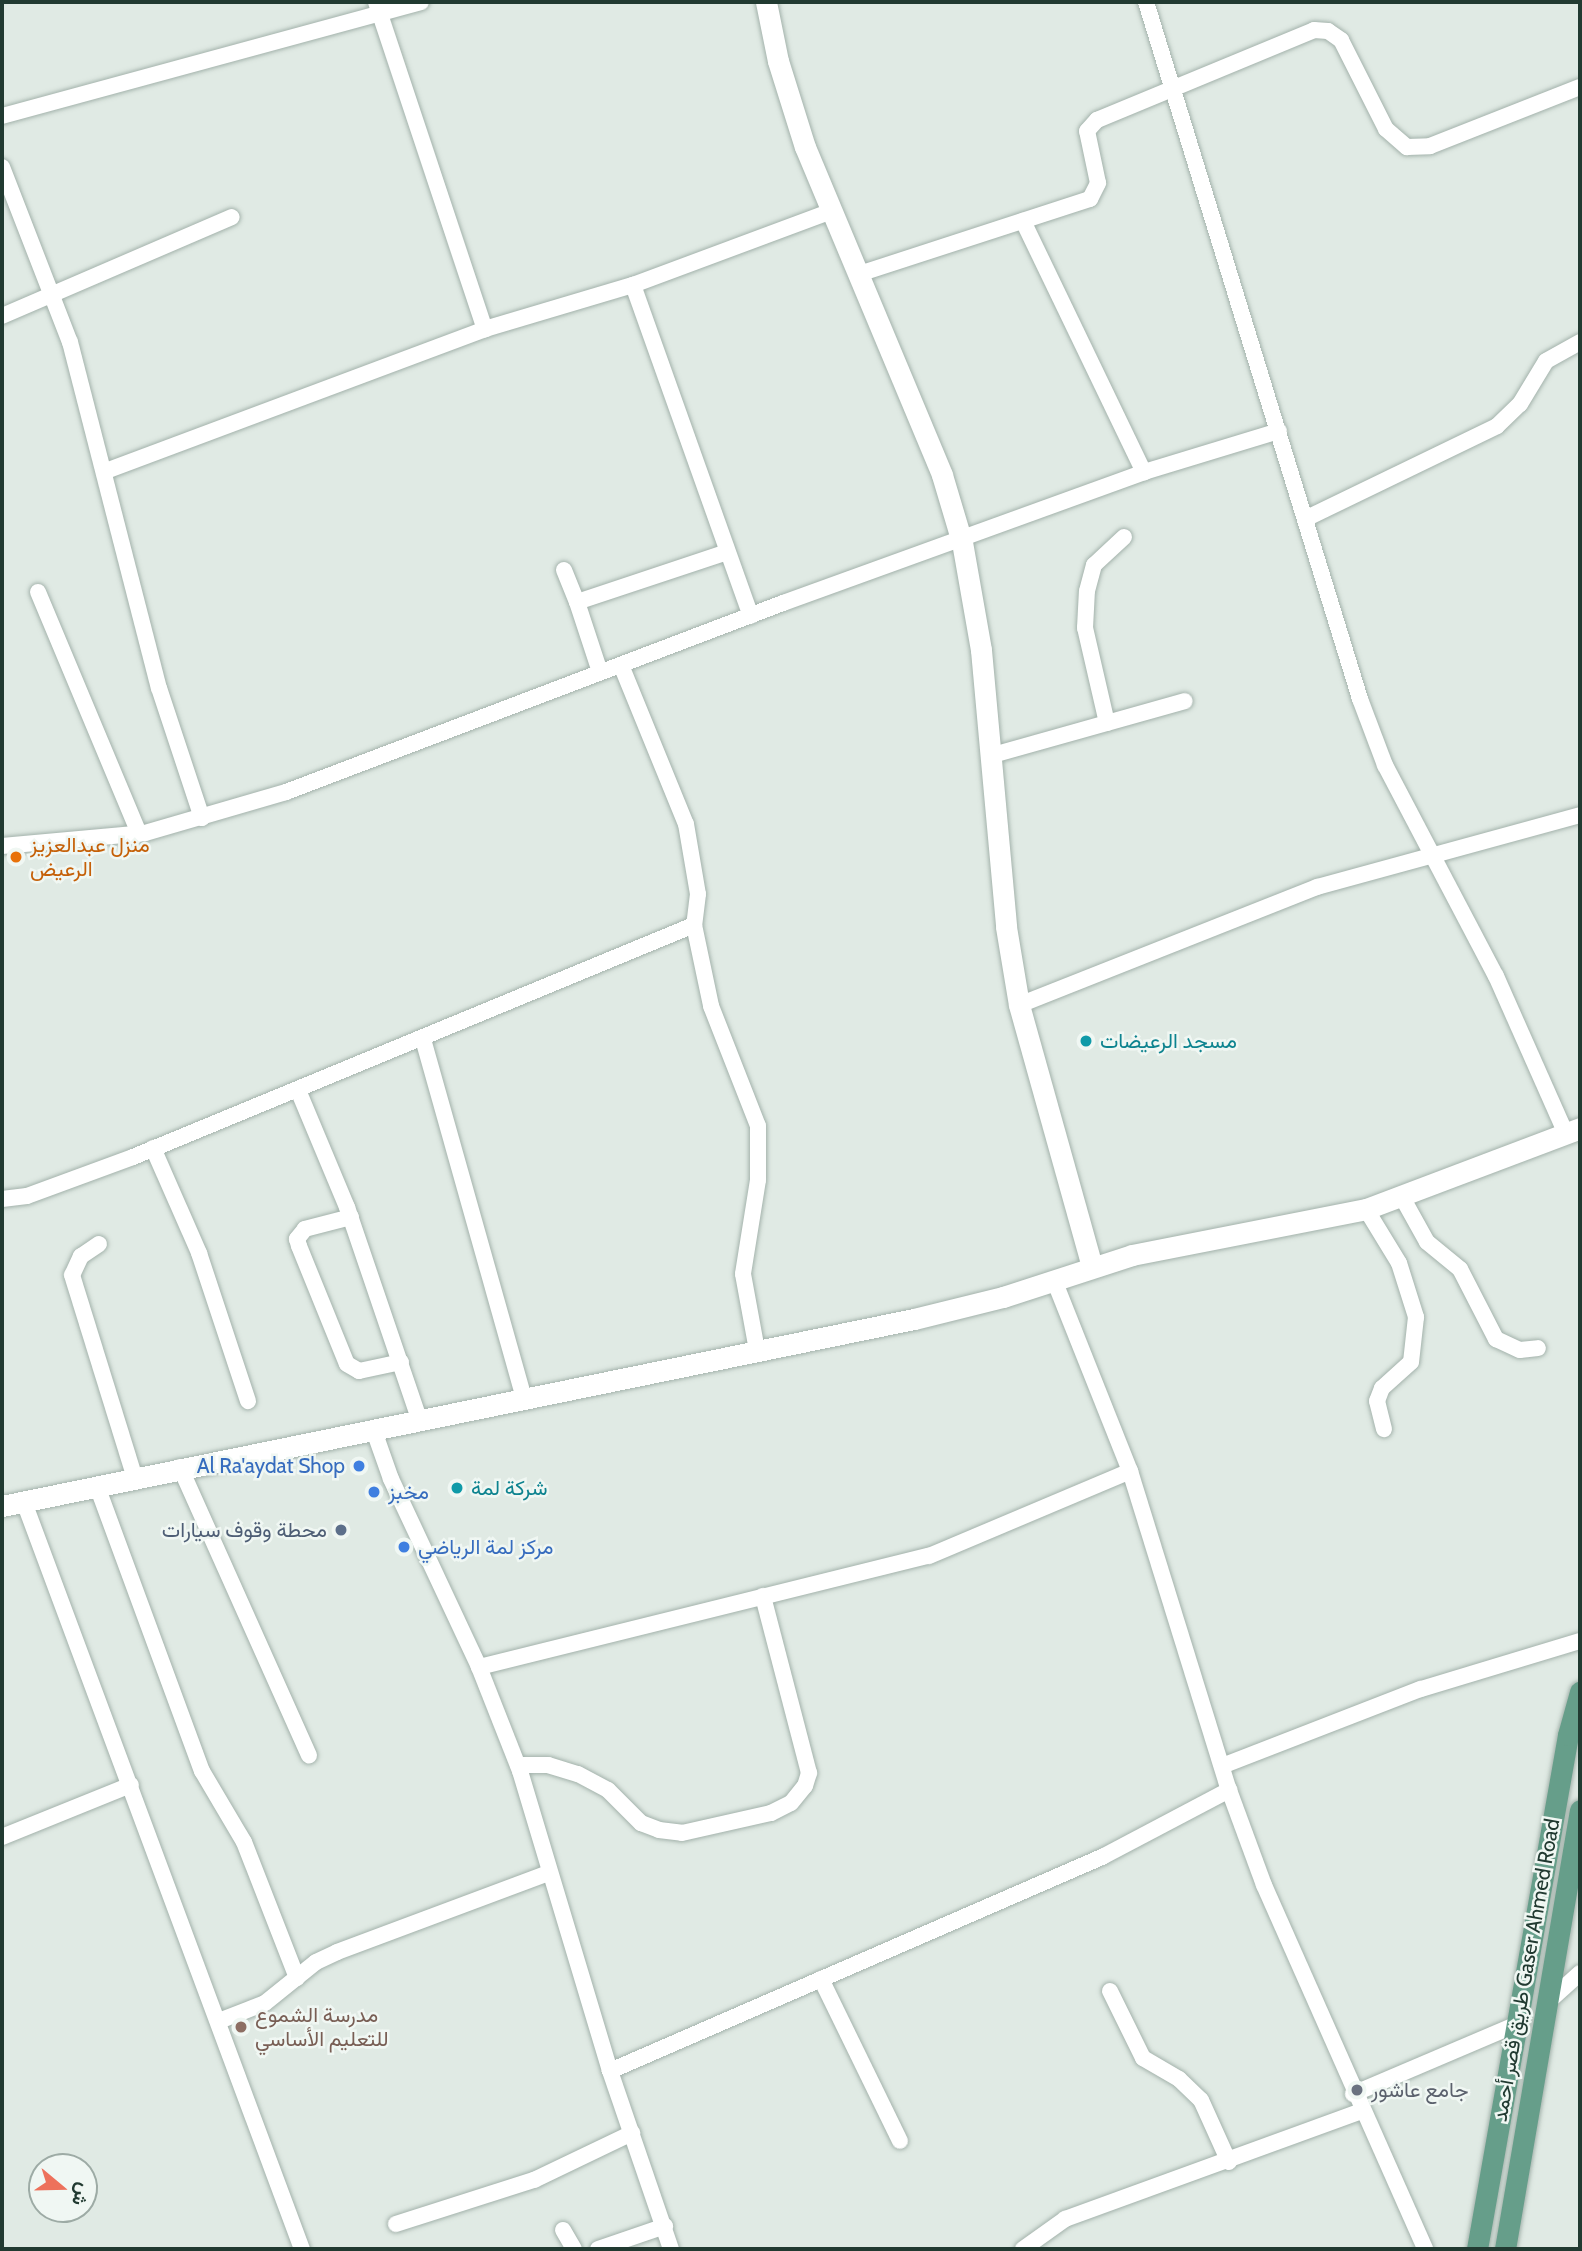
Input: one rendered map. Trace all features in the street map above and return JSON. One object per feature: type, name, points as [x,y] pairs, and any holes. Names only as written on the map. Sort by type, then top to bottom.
[{"type":"main road","name":"طريق قصر أحمد Gaser Ahmed Road","points":[[1477,2249],[1568,1735],[1580,1692]]},
{"type":"main road","name":"طريق قصر أحمد Gaser Ahmed Road","points":[[1505,2249],[1580,1810]]},
{"type":"street","points":[[2,116],[378,8],[421,2]]},
{"type":"street","points":[[766,2],[788,97],[829,212],[859,274],[942,475],[962,542],[993,755],[1006,927],[1019,1006],[1092,1267]]},
{"type":"street","points":[[2,1506],[180,1467],[914,1319],[1092,1267],[1366,1209],[1573,1131],[1496,976],[1428,853],[1360,699],[1146,2]]},
{"type":"street","points":[[378,8],[485,329]]},
{"type":"street","points":[[859,274],[1090,199],[1098,183],[1087,131],[1097,120],[1314,30],[1328,31],[1350,52],[1386,129],[1398,144],[1418,148],[1580,88]]},
{"type":"street","points":[[2,167],[54,295],[106,471],[159,688],[202,818]]},
{"type":"street","points":[[106,471],[485,329],[633,285],[829,212]]},
{"type":"street","points":[[2,316],[232,217]]},
{"type":"street","points":[[1023,221],[1144,472]]},
{"type":"street","points":[[633,285],[751,616]]},
{"type":"street","points":[[1305,519],[1497,426],[1520,404],[1546,361],[1580,342]]},
{"type":"street","points":[[2,846],[139,834],[286,792],[600,672],[962,542],[1144,472],[1279,430]]},
{"type":"street","points":[[1107,723],[1085,628],[1087,591],[1094,565],[1124,537]]},
{"type":"street","points":[[577,602],[727,552]]},
{"type":"street","points":[[564,570],[600,672]]},
{"type":"street","points":[[38,592],[139,834]]},
{"type":"street","points":[[621,665],[686,824],[698,894],[695,925],[711,1006],[758,1126],[758,1180],[743,1274],[757,1350]]},
{"type":"street","points":[[993,755],[1185,701]]},
{"type":"street","points":[[1019,1006],[1267,905],[1428,853],[1580,815]]},
{"type":"street","points":[[2,1199],[27,1196],[153,1148],[695,925]]},
{"type":"street","points":[[423,1039],[524,1398]]},
{"type":"street","points":[[298,1090],[351,1217],[419,1419]]},
{"type":"street","points":[[153,1148],[199,1253],[248,1401]]},
{"type":"street","points":[[1402,1197],[1427,1242],[1460,1269],[1496,1339],[1520,1350],[1538,1348]]},
{"type":"street","points":[[1366,1209],[1399,1264],[1416,1317],[1411,1362],[1382,1388],[1377,1401],[1384,1429]]},
{"type":"street","points":[[351,1217],[305,1229],[297,1239],[299,1245],[347,1363],[359,1371],[401,1362]]},
{"type":"street","points":[[99,1244],[81,1256],[72,1275],[135,1478]]},
{"type":"street","points":[[1054,1280],[1130,1471],[1229,1790],[1264,1885],[1353,2094],[1425,2249]]},
{"type":"street","points":[[373,1428],[391,1479],[479,1667],[518,1765],[548,1873],[610,2071],[671,2249]]},
{"type":"street","points":[[180,1467],[309,1755]]},
{"type":"street","points":[[479,1667],[929,1556],[1130,1471]]},
{"type":"street","points":[[97,1486],[202,1771],[244,1842],[298,1978]]},
{"type":"street","points":[[24,1502],[302,2249]]},
{"type":"street","points":[[518,1765],[548,1765],[578,1774],[608,1790],[641,1823],[659,1830],[682,1833],[771,1813],[791,1803],[805,1786],[808,1773],[763,1596]]},
{"type":"street","points":[[1222,1766],[1421,1689],[1580,1641]]},
{"type":"street","points":[[2,1837],[131,1785]]},
{"type":"street","points":[[610,2071],[1102,1857],[1229,1790]]},
{"type":"street","points":[[219,2021],[265,2003],[316,1962],[382,1932],[548,1873]]},
{"type":"street","points":[[1548,2002],[1580,1973]]},
{"type":"street","points":[[821,1979],[900,2141]]},
{"type":"street","points":[[1110,1991],[1143,2058],[1180,2079],[1201,2100],[1229,2161]]},
{"type":"street","points":[[1353,2094],[1517,2024]]},
{"type":"street","points":[[1023,2249],[1065,2218],[1229,2161],[1361,2111]]},
{"type":"street","points":[[396,2224],[534,2180],[632,2133]]},
{"type":"street","points":[[598,2249],[665,2226]]},
{"type":"street","points":[[563,2230],[575,2249]]},
{"type":"place","name":"منزل عبدالعزيز الرعيض","points":[[16,857]]},
{"type":"place","name":"مسجد الرعيضات","points":[[1086,1041]]},
{"type":"place","name":"Al Ra'aydat Shop","points":[[359,1466]]},
{"type":"place","name":"شركة لمة","points":[[457,1488]]},
{"type":"place","name":"مخبز","points":[[374,1492]]},
{"type":"place","name":"محطة وقوف سيارات","points":[[341,1530]]},
{"type":"place","name":"مركز لمة الرياضي","points":[[404,1547]]},
{"type":"place","name":"مدرسة الشموع للتعليم الأساسي","points":[[241,2027]]},
{"type":"place","name":"جامع عاشور","points":[[1357,2090]]}]
